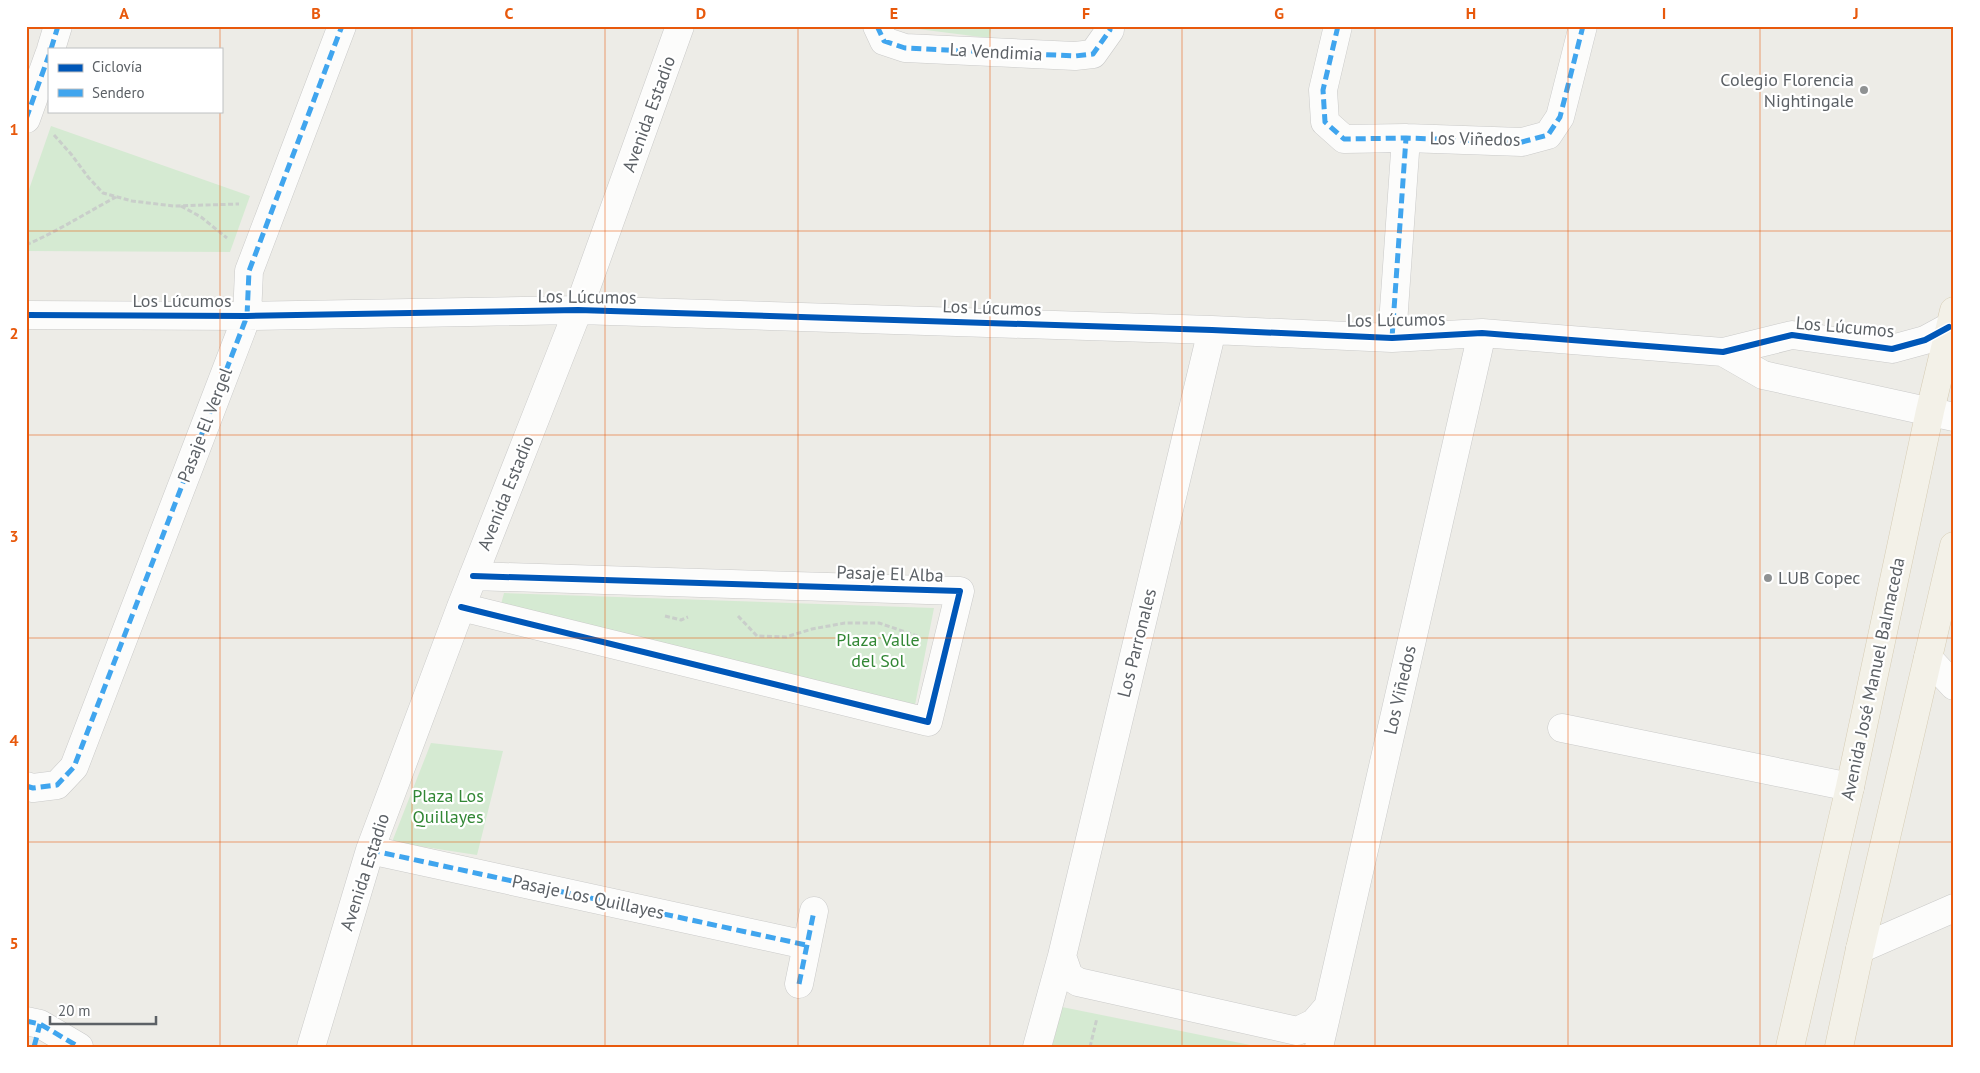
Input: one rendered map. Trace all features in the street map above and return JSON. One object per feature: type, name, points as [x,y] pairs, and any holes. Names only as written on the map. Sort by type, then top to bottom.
[{"type":"main road","name":"Avenida José Manuel Balmaceda","points":[[1790,1047],[1850,787],[1942,414],[1951,319]]},
{"type":"main road","points":[[1839,1047],[1954,546]]},
{"type":"street","points":[[51,48],[58,26]]},
{"type":"street","name":"Pasaje El Vergel","points":[[26,786],[33,788],[57,785],[74,767],[247,316],[249,271],[342,26]]},
{"type":"street","name":"Avenida Estadio","points":[[311,1047],[370,850],[461,607],[578,310],[680,26]]},
{"type":"street","name":"La Vendimia","points":[[877,26],[884,42],[905,48],[1075,56],[1093,54],[1110,30],[1110,26]]},
{"type":"street","name":"Los Viñedos","points":[[1338,26],[1324,90],[1325,122],[1344,139],[1406,138],[1522,142],[1548,135],[1560,118],[1583,26]]},
{"type":"street","points":[[28,114],[48,57]]},
{"type":"street","name":"Los Viñedos","points":[[1392,338],[1406,138]]},
{"type":"street","name":"Los Lúcumos","points":[[26,315],[247,316],[578,310],[1212,330],[1392,338],[1482,333],[1723,352],[1792,335],[1892,349],[1925,340],[1951,319]]},
{"type":"street","name":"Los Parronales","points":[[1037,1047],[1062,956],[1212,330]]},
{"type":"street","name":"Los Viñedos","points":[[1319,1047],[1482,333]]},
{"type":"street","name":"Los Lúcumos","points":[[1723,352],[1763,375],[1942,414]]},
{"type":"street","name":"Pasaje El Alba","points":[[461,607],[928,722],[960,592],[473,576]]},
{"type":"street","points":[[1928,658],[1954,686]]},
{"type":"street","points":[[1562,728],[1850,787]]},
{"type":"street","name":"Pasaje Los Quillayes","points":[[370,850],[806,945]]},
{"type":"street","points":[[1860,949],[1954,908]]},
{"type":"street","points":[[800,984],[814,911]]},
{"type":"street","points":[[1062,956],[1068,976],[1078,982],[1297,1031],[1314,1024],[1327,1008]]},
{"type":"street","points":[[33,1031],[79,1047]]},
{"type":"path","points":[[28,114],[71,154],[103,193],[132,201],[181,206],[223,206],[276,201]]},
{"type":"path","points":[[26,245],[62,228],[116,197]]},
{"type":"path","points":[[181,206],[201,217],[226,237],[238,250],[249,271]]},
{"type":"path","points":[[732,610],[757,636],[786,638],[812,629],[845,623],[879,624],[912,633],[945,653]]},
{"type":"path","points":[[658,615],[681,620],[696,613]]},
{"type":"green space","points":[[894,26],[992,26],[989,38]]},
{"type":"green space","points":[[51,126],[250,196],[230,252],[26,251],[26,198]]},
{"type":"green space","name":"Plaza Valle del Sol","points":[[504,593],[934,608],[915,705],[500,608]]},
{"type":"green space","name":"Plaza Los Quillayes","points":[[431,743],[503,751],[477,855],[392,842]]},
{"type":"green space","points":[[1062,1007],[1260,1047],[1052,1047]]},
{"type":"marked path","points":[[51,48],[58,26]]},
{"type":"marked path","points":[[26,786],[33,788],[57,785],[74,767],[247,316],[249,271],[342,26]]},
{"type":"marked path","points":[[877,26],[884,41],[905,48],[1075,56],[1093,54],[1110,30],[1110,26]]},
{"type":"marked path","points":[[1338,26],[1323,90],[1325,122],[1344,139],[1406,138],[1522,142],[1548,135],[1560,117],[1583,26]]},
{"type":"marked path","points":[[26,119],[48,58]]},
{"type":"marked path","points":[[1392,338],[1406,138]]},
{"type":"marked path","points":[[370,850],[806,945]]},
{"type":"marked path","points":[[799,984],[814,911]]},
{"type":"marked path","points":[[26,1021],[40,1024],[79,1047]]},
{"type":"marked path","points":[[34,1047],[40,1024]]},
{"type":"cycle path","points":[[26,315],[247,316],[578,310],[1212,330],[1392,338],[1482,333],[1723,352],[1792,335],[1892,349],[1925,340],[1949,327]]},
{"type":"cycle path","points":[[461,607],[928,722],[960,591],[473,576]]},
{"type":"place","name":"Colegio Florencia Nightingale","points":[[1864,90]]},
{"type":"place","name":"LUB Copec","points":[[1768,578]]}]
